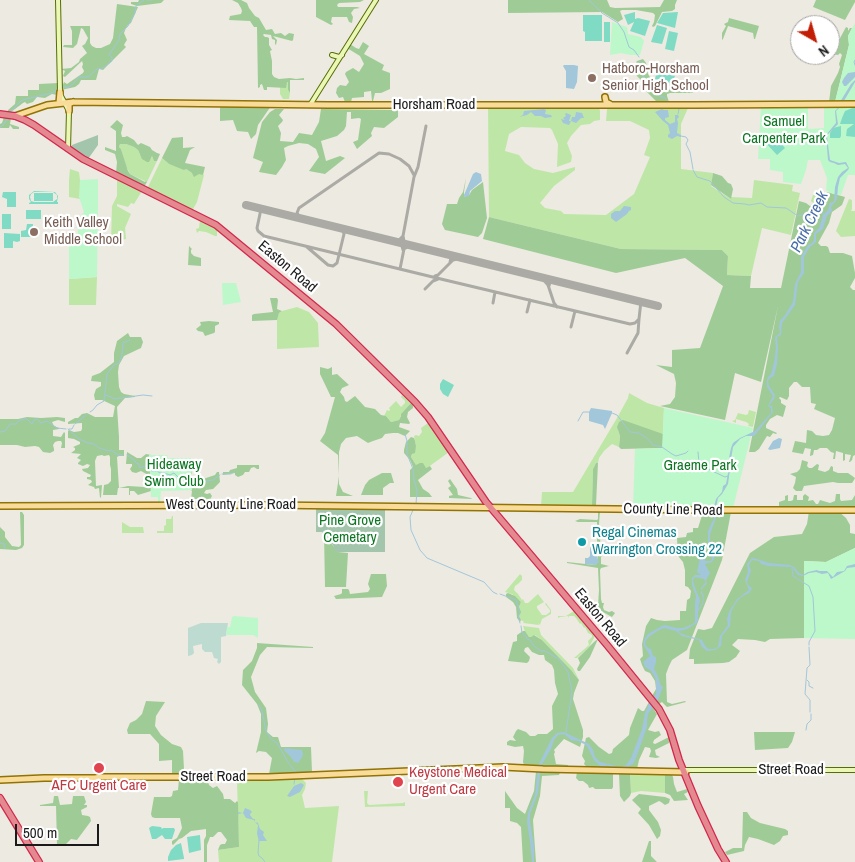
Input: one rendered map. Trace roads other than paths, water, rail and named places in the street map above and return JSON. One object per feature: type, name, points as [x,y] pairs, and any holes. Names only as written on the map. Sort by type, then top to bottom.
[{"type":"highway","name":"Easton Road","points":[[8,114],[30,120],[34,125],[83,159],[216,225],[336,324],[419,406],[491,508],[656,704],[667,723],[684,772],[707,825],[726,862]]},
{"type":"highway","name":"Easton Road","points":[[476,487],[484,505],[491,508]]},
{"type":"highway","points":[[0,798],[38,862]]},
{"type":"highway","points":[[0,802],[38,862]]},
{"type":"main road","points":[[58,0],[59,84],[62,102],[69,112]]},
{"type":"main road","points":[[310,105],[376,0]]},
{"type":"main road","points":[[336,64],[336,59],[332,55],[339,57],[342,54]]},
{"type":"main road","points":[[604,98],[610,105],[603,110],[595,105],[604,98]]},
{"type":"main road","name":"Horsham Road","points":[[8,114],[62,102],[310,105],[855,104]]},
{"type":"main road","points":[[68,149],[69,104],[73,102]]},
{"type":"main road","name":"West County Line Road","points":[[0,506],[484,505]]},
{"type":"main road","name":"County Line Road","points":[[491,508],[855,510]]},
{"type":"main road","name":"Street Road","points":[[0,779],[63,776],[244,777],[471,768],[650,772],[855,770]]},
{"type":"waterway","points":[[61,87],[69,87],[79,77],[88,77],[97,69],[103,68],[112,61],[112,57],[109,55],[119,40],[120,34],[128,26],[135,13],[136,6],[144,0]]},
{"type":"waterway","points":[[147,0],[152,0]]},
{"type":"waterway","points":[[589,0],[602,13],[618,23],[624,32],[629,47],[639,57]]},
{"type":"waterway","points":[[855,60],[855,65]]},
{"type":"waterway","points":[[640,61],[644,77],[658,95],[665,98],[669,103]]},
{"type":"waterway","points":[[10,112],[22,100],[52,93],[58,89]]},
{"type":"waterway","points":[[673,107],[679,109],[678,114]]},
{"type":"waterway","points":[[0,127],[8,118]]},
{"type":"waterway","points":[[681,136],[686,137],[688,140],[686,144],[690,152],[693,169]]},
{"type":"waterway","name":"Park Creek","points":[[693,170],[697,177],[710,181],[724,197],[733,203],[749,205],[761,203],[767,207],[786,208],[798,216],[815,211],[825,215]]},
{"type":"waterway","points":[[90,412],[104,401],[107,374],[114,365],[119,363],[123,343],[130,340]]},
{"type":"waterway","points":[[105,395],[114,399],[143,395],[152,396]]},
{"type":"waterway","points":[[578,421],[583,412],[589,412]]},
{"type":"waterway","points":[[612,413],[617,415],[630,432],[639,433],[653,445],[662,447],[676,456],[688,451]]},
{"type":"waterway","points":[[75,424],[86,415]]},
{"type":"waterway","points":[[0,432],[5,431],[10,424],[16,424],[18,421],[25,419],[32,424],[37,419],[41,423],[47,421],[57,428],[66,429]]},
{"type":"waterway","points":[[69,429],[72,429],[74,425]]},
{"type":"waterway","points":[[68,429],[79,439],[94,444],[99,448],[111,450],[118,455],[123,455]]},
{"type":"waterway","points":[[405,434],[407,454],[413,469],[417,490],[416,504]]},
{"type":"waterway","points":[[698,452],[699,463],[725,477],[728,476]]},
{"type":"waterway","points":[[127,455],[139,464],[140,468],[145,466],[152,471],[160,473],[170,475],[174,473],[179,478],[192,483],[196,479],[201,482],[213,480],[220,475]]},
{"type":"waterway","points":[[222,474],[234,472]]},
{"type":"waterway","points":[[413,510],[410,517],[411,530],[420,550],[427,558],[484,582],[497,594]]},
{"type":"waterway","points":[[0,543],[4,544],[5,548]]},
{"type":"waterway","points":[[792,568],[793,576],[809,586],[813,597],[815,631],[809,645]]},
{"type":"waterway","points":[[500,594],[516,600],[520,613],[518,616],[520,623]]},
{"type":"waterway","points":[[521,626],[522,633],[534,646],[559,659],[568,672],[572,691],[566,732]]},
{"type":"waterway","points":[[809,647],[810,665],[807,668],[805,694],[810,700],[810,712]]},
{"type":"waterway","points":[[807,680],[809,686],[813,688]]},
{"type":"waterway","points":[[259,705],[266,731],[271,739],[277,743],[295,773]]},
{"type":"waterway","points":[[806,730],[807,724],[811,720],[811,714]]},
{"type":"waterway","points":[[294,784],[295,777]]},
{"type":"waterway","points":[[259,840],[258,853],[265,862]]},
{"type":"place","name":"Hatboro-Horsham Senior High School","points":[[592,78]]},
{"type":"place","name":"Keith Valley Middle School","points":[[34,232]]},
{"type":"place","name":"Regal Cinemas Warrington Crossing 22","points":[[582,542]]},
{"type":"place","name":"AFC Urgent Care","points":[[99,768]]},
{"type":"place","name":"Keystone Medical Urgent Care","points":[[398,782]]},
{"type":"park label","name":"Samuel Carpenter Park","points":[[784,130]]},
{"type":"park label","name":"Graeme Park","points":[[700,466]]},
{"type":"park label","name":"Hideaway Swim Club","points":[[174,474]]},
{"type":"park label","name":"Pine Grove Cemetary","points":[[350,530]]}]
